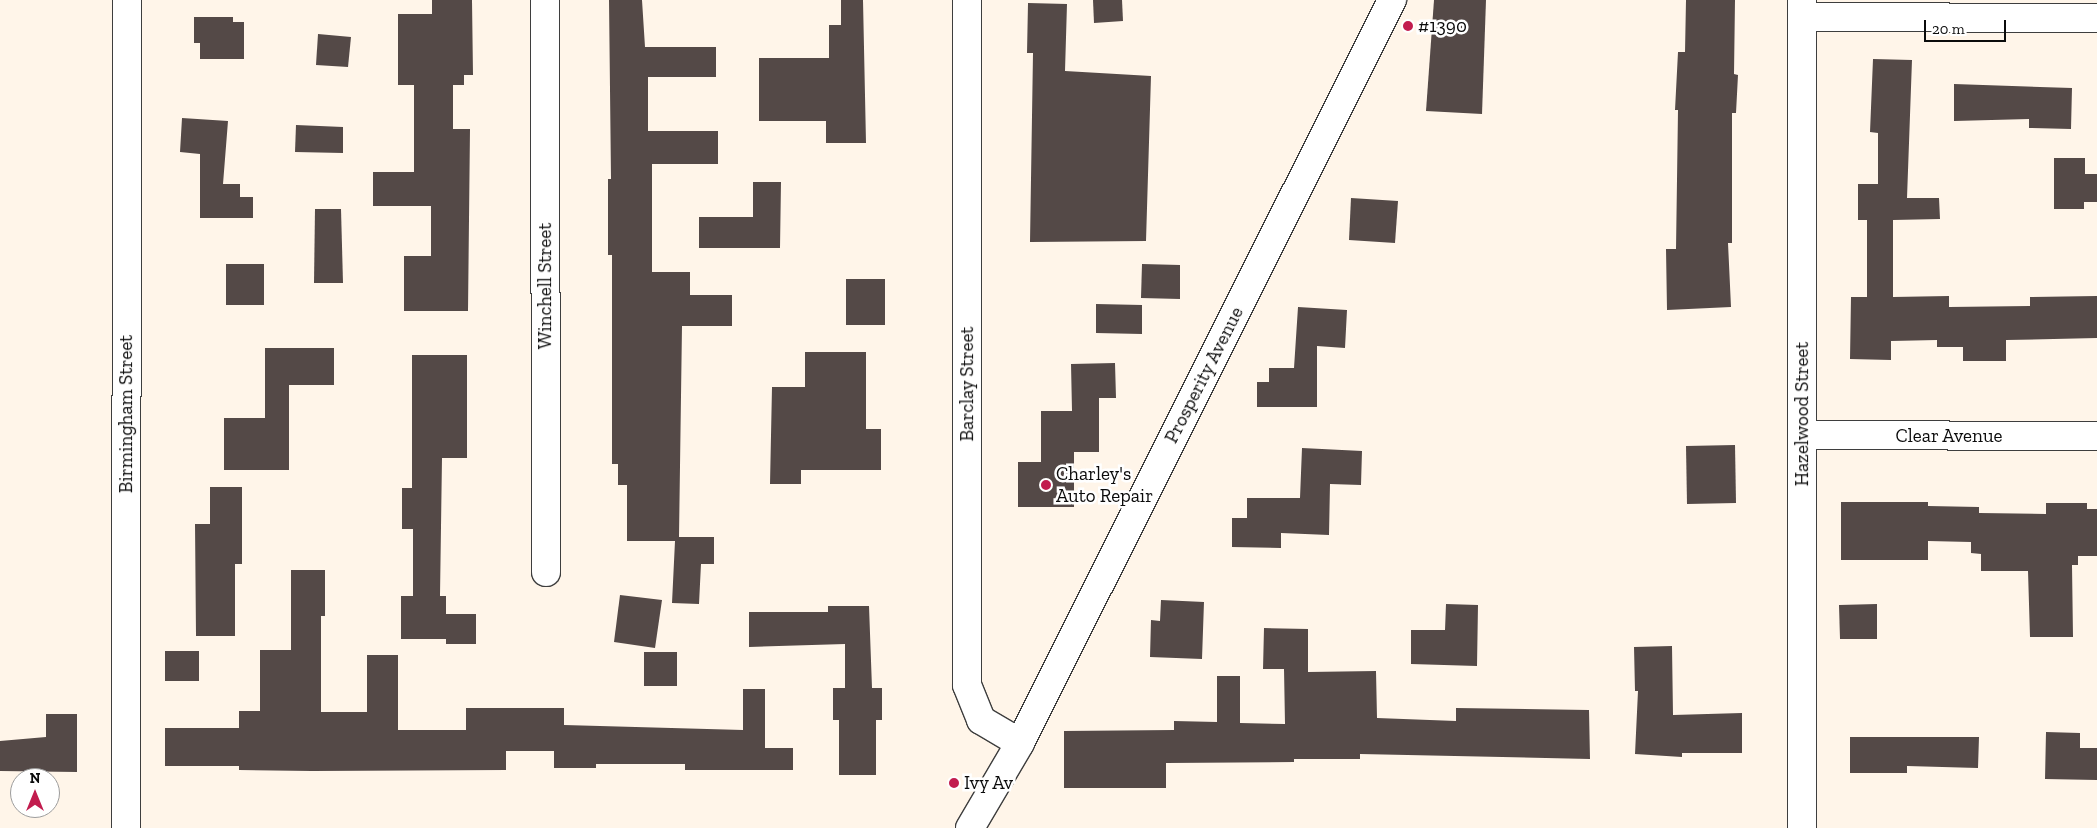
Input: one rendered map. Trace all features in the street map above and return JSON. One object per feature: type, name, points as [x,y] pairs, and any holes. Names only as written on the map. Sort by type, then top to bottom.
[{"type":"street","name":"Birmingham Street","points":[[126,0],[126,828]]},
{"type":"street","name":"Winchell Street","points":[[545,0],[546,572]]},
{"type":"street","name":"Barclay Street","points":[[967,0],[968,685],[981,720],[1020,743]]},
{"type":"street","name":"Prosperity Avenue","points":[[970,828],[1020,743],[1392,0]]},
{"type":"street","points":[[1802,8],[2097,18]]},
{"type":"street","name":"Hazelwood Street","points":[[1802,8],[1802,828]]},
{"type":"street","name":"Clear Avenue","points":[[1802,435],[2097,436]]},
{"type":"building","points":[[432,0],[472,0],[473,75],[464,75],[464,85],[453,85],[453,129],[470,129],[468,311],[404,311],[404,256],[431,256],[431,206],[373,206],[373,172],[414,172],[414,85],[398,85],[398,14],[432,14]]},
{"type":"building","points":[[609,0],[642,0],[645,47],[716,47],[716,77],[648,77],[648,131],[718,131],[718,164],[652,164],[652,272],[690,272],[690,295],[732,295],[732,326],[682,326],[679,537],[714,537],[714,564],[701,564],[699,604],[672,603],[675,541],[627,541],[627,485],[618,485],[618,464],[612,464],[612,255],[608,255],[608,179],[611,179]]},
{"type":"building","points":[[841,0],[863,0],[866,143],[826,143],[826,121],[759,121],[759,58],[829,58],[829,25],[841,25]]},
{"type":"building","points":[[1093,0],[1122,0],[1123,21],[1094,23]]},
{"type":"building","points":[[1434,0],[1486,0],[1482,114],[1426,111]]},
{"type":"building","points":[[1686,0],[1735,0],[1734,74],[1738,75],[1736,113],[1732,113],[1732,243],[1728,243],[1731,307],[1667,310],[1666,249],[1676,249],[1678,110],[1675,110],[1678,52],[1685,52]]},
{"type":"building","points":[[1028,3],[1067,4],[1065,71],[1151,76],[1146,241],[1030,242],[1033,53],[1027,53]]},
{"type":"building","points":[[194,17],[233,17],[233,22],[244,22],[244,59],[200,59],[200,43],[194,43]]},
{"type":"building","points":[[318,34],[351,37],[348,67],[316,65]]},
{"type":"building","points":[[1873,59],[1912,60],[1907,198],[1939,198],[1940,219],[1893,220],[1893,297],[1949,296],[1949,307],[2030,306],[2030,297],[2097,296],[2097,338],[2006,340],[2006,361],[1963,361],[1963,347],[1937,347],[1937,340],[1891,341],[1891,360],[1850,359],[1851,297],[1867,297],[1867,220],[1858,220],[1858,184],[1878,184],[1878,133],[1870,132]]},
{"type":"building","points":[[1954,84],[2072,88],[2071,129],[2029,128],[2029,119],[1954,121]]},
{"type":"building","points":[[182,118],[228,121],[223,184],[240,184],[240,197],[253,197],[253,218],[200,218],[200,154],[180,152]]},
{"type":"building","points":[[296,125],[343,127],[343,153],[295,152]]},
{"type":"building","points":[[2054,158],[2085,158],[2085,174],[2097,174],[2097,202],[2084,202],[2084,209],[2054,209]]},
{"type":"building","points":[[753,182],[781,182],[780,248],[699,248],[699,217],[753,217]]},
{"type":"building","points":[[1351,198],[1398,201],[1395,243],[1349,240]]},
{"type":"building","points":[[315,209],[341,209],[343,283],[314,283]]},
{"type":"building","points":[[226,264],[264,264],[264,305],[226,305]]},
{"type":"building","points":[[1142,264],[1180,265],[1180,299],[1141,298]]},
{"type":"building","points":[[846,279],[885,279],[885,325],[846,325]]},
{"type":"building","points":[[1096,304],[1142,305],[1142,334],[1096,333]]},
{"type":"building","points":[[1298,307],[1347,310],[1345,348],[1317,346],[1317,407],[1257,407],[1257,382],[1269,382],[1269,368],[1294,368]]},
{"type":"building","points":[[265,348],[334,348],[334,385],[289,385],[289,470],[224,470],[224,418],[265,418]]},
{"type":"building","points":[[805,352],[866,352],[866,429],[881,429],[881,470],[801,470],[801,484],[770,484],[772,387],[805,387]]},
{"type":"building","points":[[412,355],[467,355],[467,458],[442,458],[440,596],[446,596],[446,614],[476,614],[476,644],[446,644],[446,639],[401,639],[401,596],[413,596],[413,529],[402,529],[402,488],[412,488]]},
{"type":"building","points":[[1115,363],[1116,398],[1099,398],[1099,452],[1074,452],[1074,507],[1018,507],[1018,462],[1041,462],[1041,411],[1072,411],[1071,364]]},
{"type":"building","points":[[1735,445],[1736,503],[1687,504],[1686,446]]},
{"type":"building","points":[[1302,448],[1362,451],[1361,485],[1330,484],[1329,535],[1281,533],[1281,548],[1232,547],[1232,518],[1247,518],[1247,498],[1300,498]]},
{"type":"building","points":[[210,487],[242,487],[242,564],[235,564],[235,636],[196,636],[195,524],[210,524]]},
{"type":"building","points":[[1841,502],[1928,502],[1928,506],[1979,507],[1979,513],[2046,514],[2046,503],[2087,503],[2087,509],[2097,509],[2097,556],[2078,556],[2078,565],[2072,565],[2073,637],[2030,637],[2028,571],[1981,571],[1981,554],[1971,553],[1971,542],[1928,541],[1928,560],[1841,560]]},
{"type":"building","points":[[291,570],[325,570],[325,616],[321,616],[321,712],[367,712],[367,655],[398,655],[398,730],[466,730],[466,708],[564,708],[564,725],[743,730],[743,689],[765,689],[765,748],[793,748],[793,770],[685,770],[685,764],[596,764],[596,768],[554,768],[554,751],[506,751],[506,770],[312,771],[239,770],[239,766],[165,766],[165,728],[239,728],[239,711],[260,711],[260,650],[291,650]]},
{"type":"building","points":[[620,595],[662,600],[655,648],[614,642]]},
{"type":"building","points":[[1161,600],[1204,602],[1202,659],[1150,657],[1151,620],[1160,621]]},
{"type":"building","points":[[1446,604],[1478,605],[1477,666],[1411,664],[1411,630],[1445,630]]},
{"type":"building","points":[[1877,604],[1877,639],[1840,639],[1839,605]]},
{"type":"building","points":[[828,606],[869,606],[872,688],[882,688],[882,720],[876,720],[876,775],[839,775],[839,720],[833,720],[833,688],[845,688],[845,644],[749,647],[749,612],[828,612]]},
{"type":"building","points":[[1264,628],[1308,629],[1308,672],[1376,671],[1377,718],[1456,721],[1456,708],[1589,710],[1590,759],[1360,754],[1360,759],[1294,759],[1294,762],[1166,763],[1166,788],[1064,788],[1064,731],[1174,730],[1174,721],[1217,722],[1217,676],[1240,676],[1240,723],[1285,724],[1284,669],[1263,669]]},
{"type":"building","points":[[1672,646],[1673,715],[1742,713],[1742,753],[1682,753],[1682,757],[1635,754],[1638,691],[1635,691],[1634,647]]},
{"type":"building","points":[[165,651],[199,651],[199,681],[165,681]]},
{"type":"building","points":[[644,652],[677,652],[677,686],[644,686]]},
{"type":"building","points":[[46,714],[77,714],[77,772],[60,772],[60,768],[10,768],[10,771],[0,771],[0,741],[46,737]]},
{"type":"building","points":[[2046,732],[2080,733],[2080,748],[2097,748],[2097,780],[2045,779]]},
{"type":"building","points":[[1850,737],[1979,737],[1978,768],[1907,766],[1907,773],[1850,773]]},
{"type":"place","name":"#1390","points":[[1408,26]]},
{"type":"place","name":"Charley's Auto Repair","points":[[1046,485]]},
{"type":"place","name":"Ivy Av","points":[[954,783]]}]
